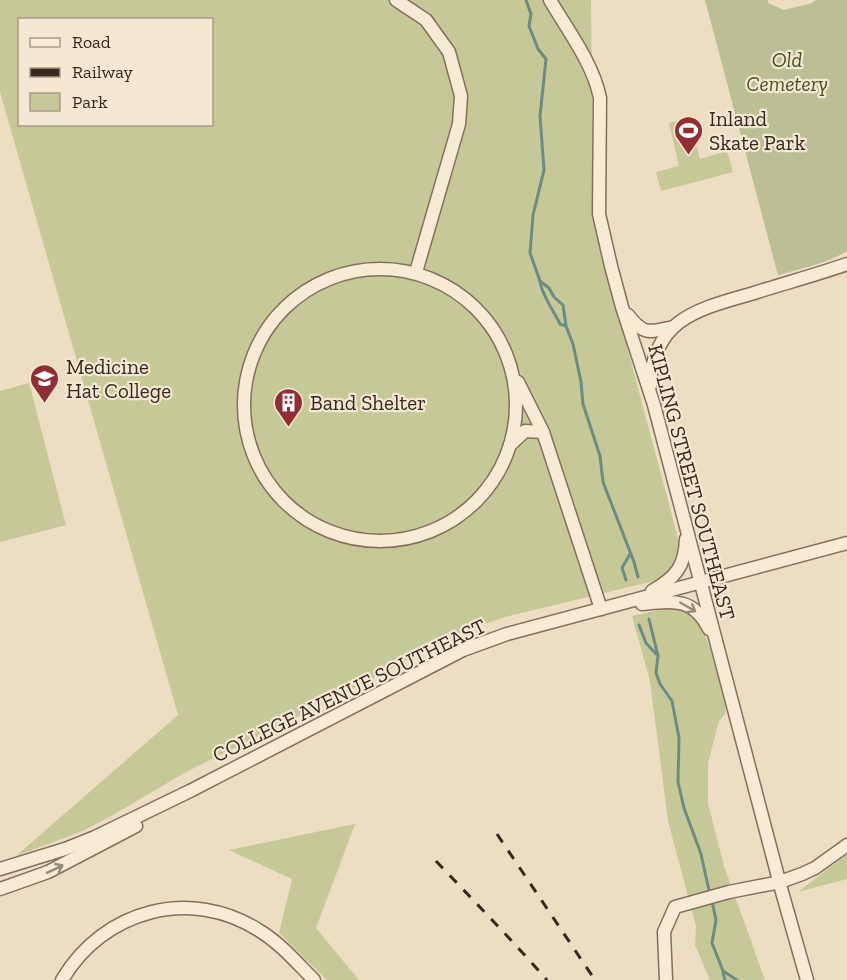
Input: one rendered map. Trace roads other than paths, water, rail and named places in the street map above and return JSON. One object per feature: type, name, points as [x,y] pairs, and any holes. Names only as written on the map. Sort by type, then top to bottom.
[{"type":"street","points":[[396,0],[426,20],[449,52],[461,96],[459,124],[416,272]]},
{"type":"street","name":"KIPLING STREET SOUTHEAST","points":[[550,0],[591,68],[598,85],[600,98],[599,214],[611,266],[654,405],[807,980]]},
{"type":"street","points":[[654,405],[650,390],[654,358],[662,341],[684,318],[707,307],[847,264]]},
{"type":"street","points":[[514,376],[517,411],[510,445],[494,482],[466,512],[432,532],[393,542],[354,540],[316,526],[284,502],[260,471],[246,433],[243,393],[252,354],[272,319],[301,292],[337,274],[376,267],[416,272],[450,286],[480,310],[502,340],[514,376],[543,432],[606,608],[676,601],[688,604],[707,625],[718,649]]},
{"type":"street","points":[[622,307],[637,327],[647,331],[673,327]]},
{"type":"street","points":[[510,445],[525,431],[543,432]]},
{"type":"street","points":[[638,599],[669,580],[682,564],[686,526]]},
{"type":"street","name":"COLLEGE AVENUE SOUTHEAST","points":[[0,869],[95,837],[190,791],[463,650],[507,634],[847,543]]},
{"type":"street","name":"COLLEGE AVENUE SOUTHEAST","points":[[0,889],[29,880],[71,861],[162,812],[190,791]]},
{"type":"street","points":[[666,980],[664,932],[675,907],[729,892],[780,882],[815,868],[847,845]]},
{"type":"street","points":[[62,980],[88,946],[104,933],[122,923],[152,912],[186,908],[223,914],[260,930],[314,980]]},
{"type":"waterway","points":[[526,0],[531,14],[529,26],[538,49],[546,59],[540,116],[544,170],[533,215],[530,253],[540,281],[563,305],[566,326],[573,344],[581,382],[583,404],[600,456],[603,482],[638,577]]},
{"type":"waterway","points":[[540,281],[545,297],[560,324],[566,326]]},
{"type":"waterway","points":[[626,580],[622,568],[630,554]]},
{"type":"waterway","points":[[649,619],[658,656],[656,673],[660,684],[672,701],[679,738],[678,782],[684,808],[701,854],[710,895]]},
{"type":"waterway","points":[[639,625],[646,643],[656,654]]},
{"type":"waterway","points":[[712,901],[716,920],[712,943],[723,971],[737,980]]},
{"type":"waterway","points":[[723,973],[725,980]]},
{"type":"railway","points":[[497,834],[595,980]]},
{"type":"railway","points":[[436,861],[547,980]]},
{"type":"place","name":"Inland Skate Park","points":[[688,156]]},
{"type":"place","name":"Medicine Hat College","points":[[45,404]]},
{"type":"place","name":"Band Shelter","points":[[289,428]]},
{"type":"park label","name":"Old Cemetery","points":[[787,71]]}]
